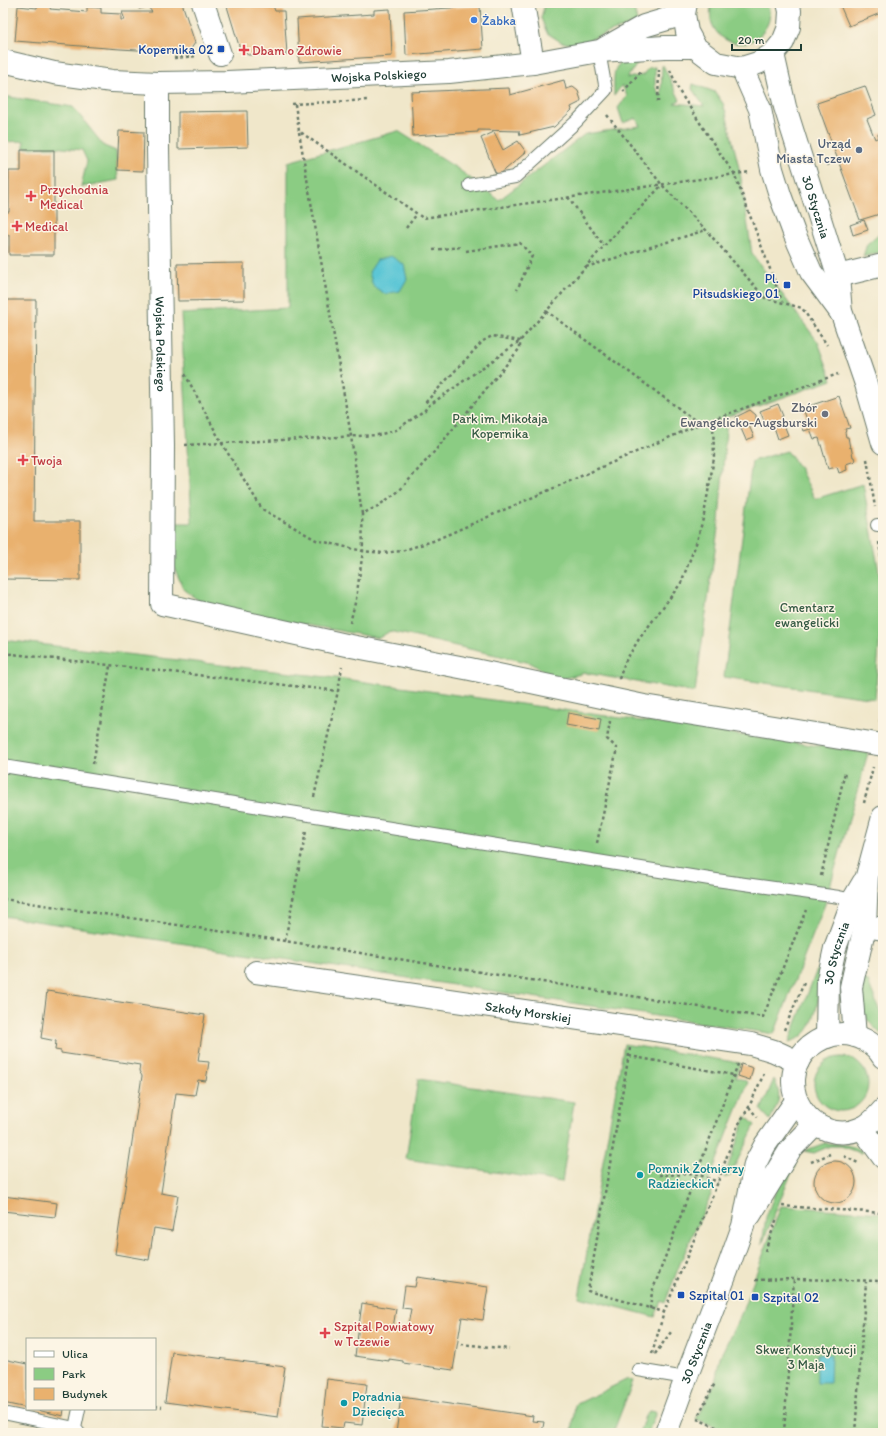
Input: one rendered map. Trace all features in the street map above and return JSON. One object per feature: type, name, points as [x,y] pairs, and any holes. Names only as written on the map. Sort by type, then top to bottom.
[{"type":"street","points":[[203,3],[220,54]]},
{"type":"street","points":[[523,3],[533,63]]},
{"type":"street","points":[[685,9],[687,32],[695,47],[716,63],[742,68],[758,63],[773,54],[783,42],[788,27],[790,11],[788,3]]},
{"type":"street","name":"Wojska Polskiego","points":[[599,51],[644,26],[685,9]]},
{"type":"street","name":"Wojska Polskiego","points":[[3,61],[54,73],[112,81],[158,83],[449,72],[533,63],[599,51],[665,47],[695,47]]},
{"type":"street","name":"30 Stycznia","points":[[773,54],[785,107],[838,276],[842,314],[866,384],[883,443]]},
{"type":"street","name":"30 Stycznia","points":[[742,68],[760,109],[772,169],[794,233],[811,272],[842,314]]},
{"type":"street","name":"Wojska Polskiego","points":[[158,83],[163,446],[162,604],[346,645]]},
{"type":"street","points":[[838,276],[883,265]]},
{"type":"street","points":[[346,645],[644,706],[881,744]]},
{"type":"street","name":"30 Stycznia","points":[[827,1037],[828,980],[835,948],[853,900],[867,876],[883,817]]},
{"type":"street","name":"30 Stycznia","points":[[855,1036],[851,987],[874,928],[867,876]]},
{"type":"street","name":"Szkoły Morskiej","points":[[256,972],[751,1044],[774,1051],[798,1062]]},
{"type":"street","points":[[883,1057],[881,1052],[869,1042],[855,1036],[841,1034],[827,1037],[815,1042],[805,1051],[798,1062],[794,1075],[793,1088],[796,1101],[804,1114],[815,1124],[830,1130],[846,1132],[862,1128],[874,1121],[883,1110]]},
{"type":"street","name":"30 Stycznia","points":[[666,1433],[743,1226],[755,1164],[765,1145],[796,1101]]},
{"type":"street","name":"30 Stycznia","points":[[743,1226],[790,1150],[815,1124]]},
{"type":"street","points":[[862,1128],[883,1157]]},
{"type":"lane","points":[[469,185],[515,177],[577,121],[606,90],[599,51]]},
{"type":"lane","points":[[3,766],[593,861],[814,894],[839,896],[853,900]]},
{"type":"lane","points":[[638,1370],[686,1378]]},
{"type":"lane","points":[[3,1413],[77,1430],[78,1410]]},
{"type":"path","points":[[173,58],[220,54]]},
{"type":"path","points":[[658,102],[659,65]]},
{"type":"path","points":[[669,65],[679,91],[734,173],[782,302]]},
{"type":"path","points":[[621,95],[644,68]]},
{"type":"path","points":[[609,109],[605,114],[662,185],[706,230],[766,298],[802,308],[831,352]]},
{"type":"path","points":[[284,941],[338,691],[347,636],[356,599],[363,551],[362,514],[351,436],[299,132]]},
{"type":"path","points":[[821,167],[838,161]]},
{"type":"path","points":[[163,446],[378,435],[396,430],[425,410],[426,407],[520,342],[604,246],[662,185],[734,173],[750,172]]},
{"type":"path","points":[[568,197],[604,246]]},
{"type":"path","points":[[406,228],[417,214]]},
{"type":"path","points":[[586,267],[706,230]]},
{"type":"path","points":[[466,251],[520,242],[532,256],[517,290]]},
{"type":"path","points":[[433,250],[461,247]]},
{"type":"path","points":[[546,311],[700,424]]},
{"type":"path","points":[[424,404],[483,341],[492,336],[520,342]]},
{"type":"path","points":[[362,514],[378,506],[404,486],[520,348],[520,342]]},
{"type":"path","points":[[221,442],[262,509],[316,540],[363,551],[383,553],[402,551],[433,541],[700,424],[843,373]]},
{"type":"path","points":[[593,861],[617,748],[607,739],[614,699],[625,662],[639,639],[682,583],[697,541],[704,515],[714,458],[713,419]]},
{"type":"path","points":[[3,653],[338,691]]},
{"type":"path","points":[[881,744],[883,653]]},
{"type":"path","points":[[90,780],[110,666]]},
{"type":"path","points":[[3,899],[284,941],[763,1017],[799,926],[819,884],[845,772]]},
{"type":"path","points":[[630,1043],[588,1291],[664,1312]]},
{"type":"path","points":[[629,1056],[734,1075]]},
{"type":"path","points":[[650,1308],[652,1292],[739,1060]]},
{"type":"path","points":[[671,1332],[652,1356],[664,1312],[718,1182],[737,1127],[749,1107]]},
{"type":"path","points":[[805,1164],[836,1152]]},
{"type":"path","points":[[842,1155],[860,1164]]},
{"type":"path","points":[[659,1175],[697,1174],[718,1182]]},
{"type":"path","points":[[785,1200],[781,1206],[883,1212]]},
{"type":"path","points":[[765,1251],[778,1214]]},
{"type":"path","points":[[755,1280],[794,1279],[866,1282],[883,1281]]},
{"type":"path","points":[[784,1433],[794,1279]]},
{"type":"path","points":[[855,1433],[866,1282]]},
{"type":"path","points":[[461,1344],[508,1349]]},
{"type":"path","points":[[715,1383],[696,1419],[730,1433]]},
{"type":"path","points":[[156,1406],[162,1407]]},
{"type":"green space","points":[[545,3],[633,3],[637,22],[575,45],[561,42],[547,33],[541,18]]},
{"type":"green space","points":[[712,3],[767,3],[769,21],[758,37],[748,42],[738,43],[728,41],[713,27],[710,16]]},
{"type":"green space","name":"Park im. Mikołaja Kopernika","points":[[642,57],[627,78],[643,75],[648,68],[655,67],[655,87],[661,97],[663,65],[680,100],[674,103],[704,106],[692,89],[693,84],[715,92],[724,105],[723,108],[725,109],[740,172],[752,254],[818,342],[832,380],[727,417],[719,521],[695,692],[585,673],[557,680],[531,663],[390,631],[379,638],[208,607],[184,590],[173,565],[171,523],[192,523],[181,314],[288,308],[288,162],[398,131],[458,169],[499,200],[585,134],[640,126],[636,118],[623,123],[618,108],[627,96],[622,85],[614,96],[614,78],[616,68],[620,64],[625,61]]},
{"type":"green space","points":[[3,96],[73,107],[104,146],[116,151],[118,180],[81,187],[87,161],[82,150],[53,147],[24,148],[24,141],[3,142]]},
{"type":"green space","points":[[883,230],[883,251],[863,257],[867,244]]},
{"type":"green space","name":"Cmentarz ewangelicki","points":[[787,451],[799,467],[815,499],[863,484],[883,594],[875,699],[724,677],[752,461]]},
{"type":"green space","points":[[3,640],[344,679],[868,753],[825,904],[774,1034],[3,916]]},
{"type":"green space","points":[[820,967],[823,967],[818,1004],[812,1021],[808,1029],[801,1036],[789,1042],[816,972]]},
{"type":"green space","points":[[862,978],[868,981],[883,1020],[883,1036],[874,1028],[864,1015],[861,999]]},
{"type":"green space","points":[[624,1044],[740,1063],[736,1077],[748,1082],[707,1185],[714,1188],[681,1261],[665,1303],[661,1301],[655,1317],[579,1297]]},
{"type":"green space","points":[[841,1057],[851,1059],[860,1065],[866,1074],[868,1084],[866,1094],[860,1103],[851,1109],[841,1111],[831,1109],[822,1103],[816,1094],[814,1084],[816,1074],[822,1065],[831,1059]]},
{"type":"green space","points":[[418,1079],[574,1102],[562,1182],[406,1159]]},
{"type":"green space","points":[[774,1079],[779,1095],[770,1120],[761,1110]]},
{"type":"green space","points":[[746,1116],[755,1125],[730,1176],[724,1178]]},
{"type":"green space","points":[[825,1143],[850,1146],[863,1152],[860,1153],[841,1146],[830,1146],[814,1153],[804,1151]]},
{"type":"green space","points":[[793,1161],[796,1166],[791,1174],[762,1244],[766,1217],[779,1182]]},
{"type":"green space","name":"Skwer Konstytucji 3 Maja","points":[[781,1206],[883,1213],[883,1433],[730,1433],[696,1419],[715,1383],[720,1357],[742,1312]]},
{"type":"green space","points":[[628,1379],[633,1381],[613,1433],[572,1433],[575,1405]]},
{"type":"green space","points":[[649,1411],[656,1412],[648,1433],[639,1433],[645,1416]]},
{"type":"water","points":[[391,256],[404,265],[407,279],[400,291],[385,294],[373,286],[369,272],[377,260]]},
{"type":"water","points":[[817,1354],[831,1355],[830,1383],[817,1383]]},
{"type":"building","points":[[38,3],[51,4],[50,9],[87,12],[87,7],[101,8],[101,13],[121,14],[121,20],[125,20],[122,12],[152,12],[148,7],[139,9],[137,3],[182,3],[195,43],[188,53],[15,41],[18,6],[37,8]]},
{"type":"building","points":[[226,3],[272,3],[275,11],[284,11],[287,54],[248,55],[240,49]]},
{"type":"building","points":[[839,3],[883,3],[883,12],[849,26]]},
{"type":"building","points":[[480,6],[483,49],[406,55],[404,11]]},
{"type":"building","points":[[390,9],[392,56],[299,62],[297,19],[374,14],[374,10]]},
{"type":"building","points":[[564,80],[566,89],[573,87],[578,91],[581,100],[579,103],[571,107],[572,110],[554,127],[520,135],[519,131],[478,130],[478,132],[413,136],[411,92],[509,88],[510,95]]},
{"type":"building","name":"Urząd Miasta Tczew","points":[[865,86],[876,115],[867,119],[875,139],[879,137],[878,134],[883,132],[883,213],[860,220],[817,103]]},
{"type":"building","points":[[247,111],[248,147],[178,149],[178,112]]},
{"type":"building","points":[[119,131],[144,132],[143,171],[117,170]]},
{"type":"building","points":[[494,132],[503,150],[518,141],[526,152],[499,175],[495,172],[481,138]]},
{"type":"building","name":"Przychodnia Medical","points":[[21,150],[54,150],[54,255],[9,255],[9,235],[3,235],[3,212],[9,212],[9,171],[21,171]]},
{"type":"building","points":[[864,220],[868,230],[853,235],[850,225]]},
{"type":"building","points":[[244,263],[244,300],[178,301],[177,264]]},
{"type":"building","points":[[3,300],[36,300],[34,521],[80,521],[80,580],[3,579]]},
{"type":"building","points":[[839,396],[850,428],[845,429],[845,432],[846,437],[848,437],[855,461],[846,464],[847,470],[839,473],[837,467],[828,469],[819,438],[814,439],[810,429],[804,431],[801,422],[807,420],[803,408]]},
{"type":"building","points":[[778,404],[788,435],[778,439],[772,421],[765,423],[760,411]]},
{"type":"building","points":[[750,410],[756,415],[756,422],[750,424],[747,421],[754,437],[746,440],[736,417]]},
{"type":"building","points":[[568,713],[601,719],[599,731],[566,725]]},
{"type":"building","points":[[47,991],[205,1015],[198,1061],[209,1062],[206,1081],[198,1080],[195,1095],[176,1093],[161,1193],[178,1196],[172,1231],[154,1228],[149,1260],[115,1254],[142,1076],[139,1071],[140,1065],[61,1053],[61,1051],[55,1050],[56,1041],[41,1038]]},
{"type":"building","points":[[741,1064],[753,1068],[750,1080],[738,1076]]},
{"type":"building","points":[[831,1161],[839,1161],[850,1167],[856,1178],[856,1186],[850,1197],[839,1203],[831,1203],[820,1197],[814,1186],[814,1178],[820,1167]]},
{"type":"building","points":[[3,1196],[57,1203],[55,1217],[3,1211]]},
{"type":"building","points":[[417,1277],[488,1287],[483,1320],[462,1317],[453,1370],[403,1363],[403,1361],[389,1359],[389,1361],[355,1356],[362,1303],[396,1309],[393,1328],[407,1330],[411,1309],[402,1308],[405,1286],[415,1287]]},
{"type":"building","points":[[172,1352],[285,1367],[278,1417],[165,1402]]},
{"type":"building","points":[[3,1359],[26,1364],[26,1408],[3,1403]]},
{"type":"building","name":"Poradnia Dziecięca","points":[[327,1379],[367,1384],[362,1425],[344,1423],[343,1428],[322,1426]]},
{"type":"building","points":[[401,1397],[533,1416],[532,1421],[544,1422],[542,1433],[396,1433]]},
{"type":"building","points":[[37,1410],[64,1410],[63,1416]]},
{"type":"place","name":"Żabka","points":[[474,20]]},
{"type":"place","name":"Kopernika 02","points":[[221,49]]},
{"type":"place","name":"Dbam o Zdrowie","points":[[244,50]]},
{"type":"place","name":"Urząd Miasta Tczew","points":[[859,150]]},
{"type":"place","name":"Przychodnia Medical","points":[[31,196]]},
{"type":"place","name":"Medical","points":[[17,226]]},
{"type":"place","name":"Pl. Piłsudskiego 01","points":[[787,285]]},
{"type":"place","name":"Zbór Ewangelicko-Augsburski","points":[[825,414]]},
{"type":"place","name":"Twoja","points":[[23,460]]},
{"type":"place","name":"Pomnik Żołnierzy Radzieckich","points":[[640,1175]]},
{"type":"place","name":"Szpital 01","points":[[681,1295]]},
{"type":"place","name":"Szpital 02","points":[[755,1297]]},
{"type":"place","name":"Szpital Powiatowy w Tczewie","points":[[325,1333]]},
{"type":"place","name":"Poradnia Dziecięca","points":[[344,1403]]}]
